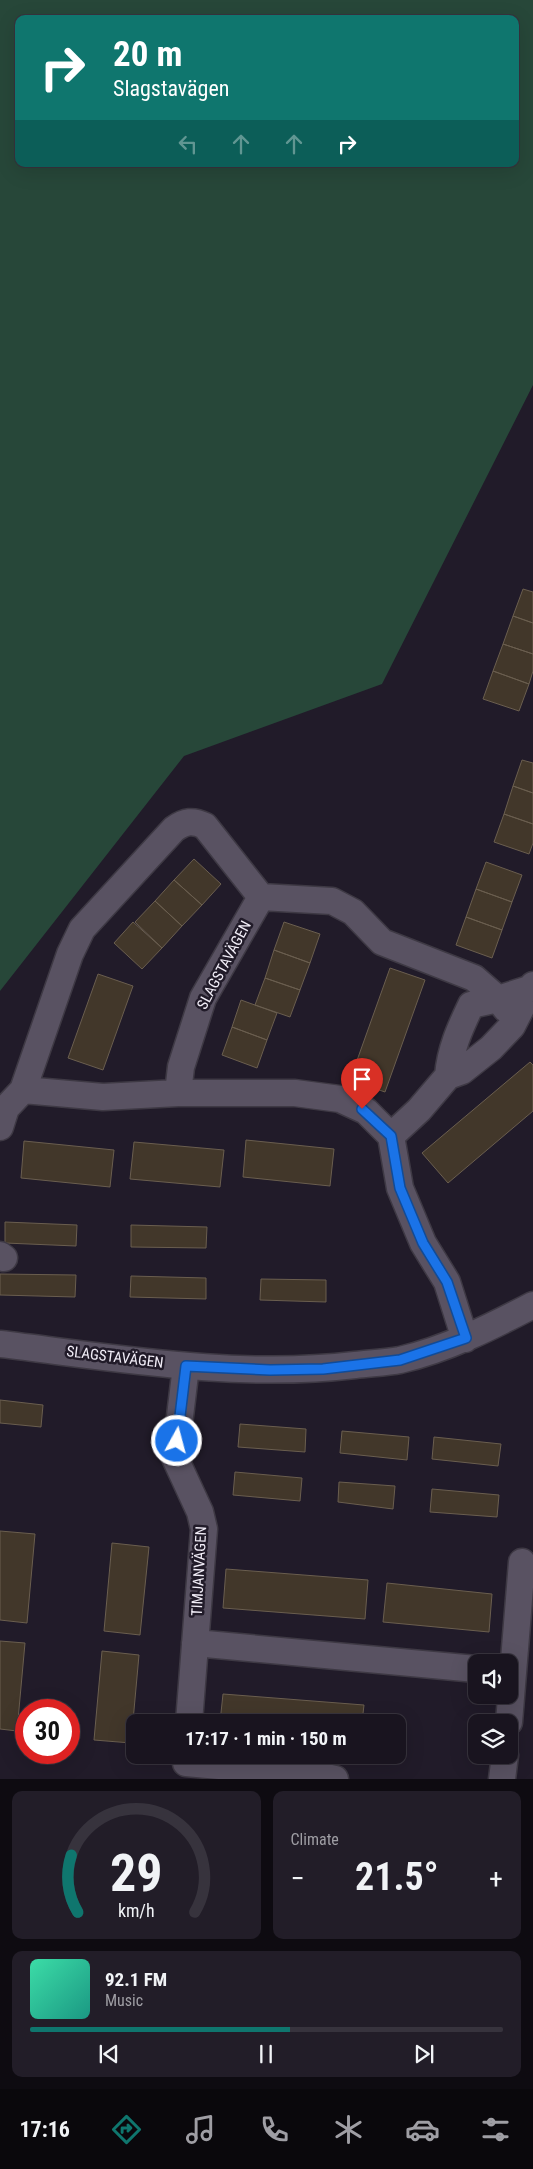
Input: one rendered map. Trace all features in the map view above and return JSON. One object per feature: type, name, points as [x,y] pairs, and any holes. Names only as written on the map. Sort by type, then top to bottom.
[{"type":"street","points":[[0,1127],[6,1108],[23,1090],[70,954],[82,929],[174,829],[181,824],[194,821],[205,826],[261,897],[332,901],[353,912],[382,942],[474,978],[498,999],[508,1012],[512,1026]]},
{"type":"street","name":"SLAGSTAVÄGEN","points":[[178,1094],[181,1067],[203,998],[261,897]]},
{"type":"street","points":[[448,1076],[449,1061],[457,1036],[471,1005],[498,999],[532,986]]},
{"type":"street","points":[[391,1136],[419,1110],[448,1076],[462,1071],[512,1026],[532,986]]},
{"type":"street","points":[[23,1090],[103,1097],[295,1093],[340,1099],[366,1111],[391,1136],[400,1188],[423,1243],[447,1282],[466,1338]]},
{"type":"street","name":"SLAGSTAVÄGEN","points":[[0,1344],[186,1366],[270,1370],[323,1369],[400,1360],[466,1338],[533,1305]]},
{"type":"street","name":"TIMJANVÄGEN","points":[[186,1366],[175,1458],[200,1512],[204,1529],[190,1714]]},
{"type":"street","points":[[514,1654],[522,1562]]},
{"type":"street","points":[[195,1643],[468,1669]]},
{"type":"street","points":[[197,1764],[317,1775],[335,1779]]},
{"type":"street","points":[[502,1779],[504,1764]]},
{"type":"green space","points":[[0,0],[533,0],[533,385],[382,684],[184,756],[0,991]]},
{"type":"building","points":[[523,589],[533,592],[533,623],[513,616]]},
{"type":"building","points":[[513,616],[533,623],[533,654],[503,644]]},
{"type":"building","points":[[503,644],[533,654],[533,671],[529,684],[493,671]]},
{"type":"building","points":[[493,671],[529,684],[519,711],[483,699]]},
{"type":"building","points":[[522,760],[533,763],[533,793],[513,786]]},
{"type":"building","points":[[513,786],[533,793],[533,824],[504,814]]},
{"type":"building","points":[[504,814],[533,824],[533,843],[529,854],[494,842]]},
{"type":"building","points":[[194,859],[221,884],[202,905],[174,880]]},
{"type":"building","points":[[486,862],[522,875],[512,902],[476,889]]},
{"type":"building","points":[[174,880],[202,905],[182,926],[155,901]]},
{"type":"building","points":[[476,889],[512,902],[502,930],[466,917]]},
{"type":"building","points":[[155,901],[182,926],[162,948],[135,922]]},
{"type":"building","points":[[466,917],[502,930],[492,958],[456,945]]},
{"type":"building","points":[[133,922],[162,948],[142,969],[114,943]]},
{"type":"building","points":[[284,922],[320,934],[310,963],[274,950]]},
{"type":"building","points":[[274,950],[310,963],[300,990],[265,978]]},
{"type":"building","points":[[390,968],[425,980],[385,1092],[350,1080]]},
{"type":"building","points":[[98,974],[133,986],[103,1070],[68,1058]]},
{"type":"building","points":[[265,978],[300,990],[290,1017],[255,1005]]},
{"type":"building","points":[[241,1000],[277,1013],[267,1040],[232,1027]]},
{"type":"building","points":[[232,1027],[267,1040],[257,1068],[222,1055]]},
{"type":"building","points":[[530,1062],[533,1065],[533,1111],[448,1183],[422,1153]]},
{"type":"building","points":[[246,1140],[334,1149],[330,1186],[243,1177]]},
{"type":"building","points":[[24,1141],[114,1150],[110,1187],[21,1178]]},
{"type":"building","points":[[134,1142],[224,1150],[220,1187],[130,1179]]},
{"type":"building","points":[[5,1222],[77,1225],[76,1246],[5,1243]]},
{"type":"building","points":[[131,1225],[207,1227],[206,1248],[131,1247]]},
{"type":"building","points":[[0,1274],[76,1275],[75,1297],[0,1295]]},
{"type":"building","points":[[131,1276],[206,1278],[206,1299],[130,1297]]},
{"type":"building","points":[[261,1279],[326,1280],[326,1302],[260,1300]]},
{"type":"building","points":[[0,1400],[43,1405],[41,1427],[0,1423]]},
{"type":"building","points":[[240,1424],[306,1429],[305,1452],[238,1447]]},
{"type":"building","points":[[342,1431],[409,1437],[407,1460],[340,1453]]},
{"type":"building","points":[[434,1437],[501,1444],[498,1466],[432,1459]]},
{"type":"building","points":[[235,1472],[302,1478],[300,1501],[233,1495]]},
{"type":"building","points":[[339,1482],[395,1486],[393,1509],[338,1502]]},
{"type":"building","points":[[432,1489],[499,1495],[497,1517],[430,1512]]},
{"type":"building","points":[[0,1531],[35,1534],[27,1623],[0,1620]]},
{"type":"building","points":[[112,1543],[149,1547],[140,1635],[104,1631]]},
{"type":"building","points":[[226,1569],[368,1580],[365,1619],[223,1608]]},
{"type":"building","points":[[387,1583],[492,1594],[489,1632],[383,1622]]},
{"type":"building","points":[[0,1641],[25,1643],[20,1699],[15,1699],[15,1731],[0,1729]]},
{"type":"building","points":[[102,1651],[139,1655],[134,1714],[126,1714],[126,1743],[94,1740]]},
{"type":"building","points":[[223,1694],[364,1705],[363,1714],[221,1714]]},
{"type":"route","points":[[177,1441],[186,1366],[270,1370],[323,1369],[400,1360],[466,1338],[447,1282],[423,1243],[400,1188],[391,1136],[362,1109]]}]
